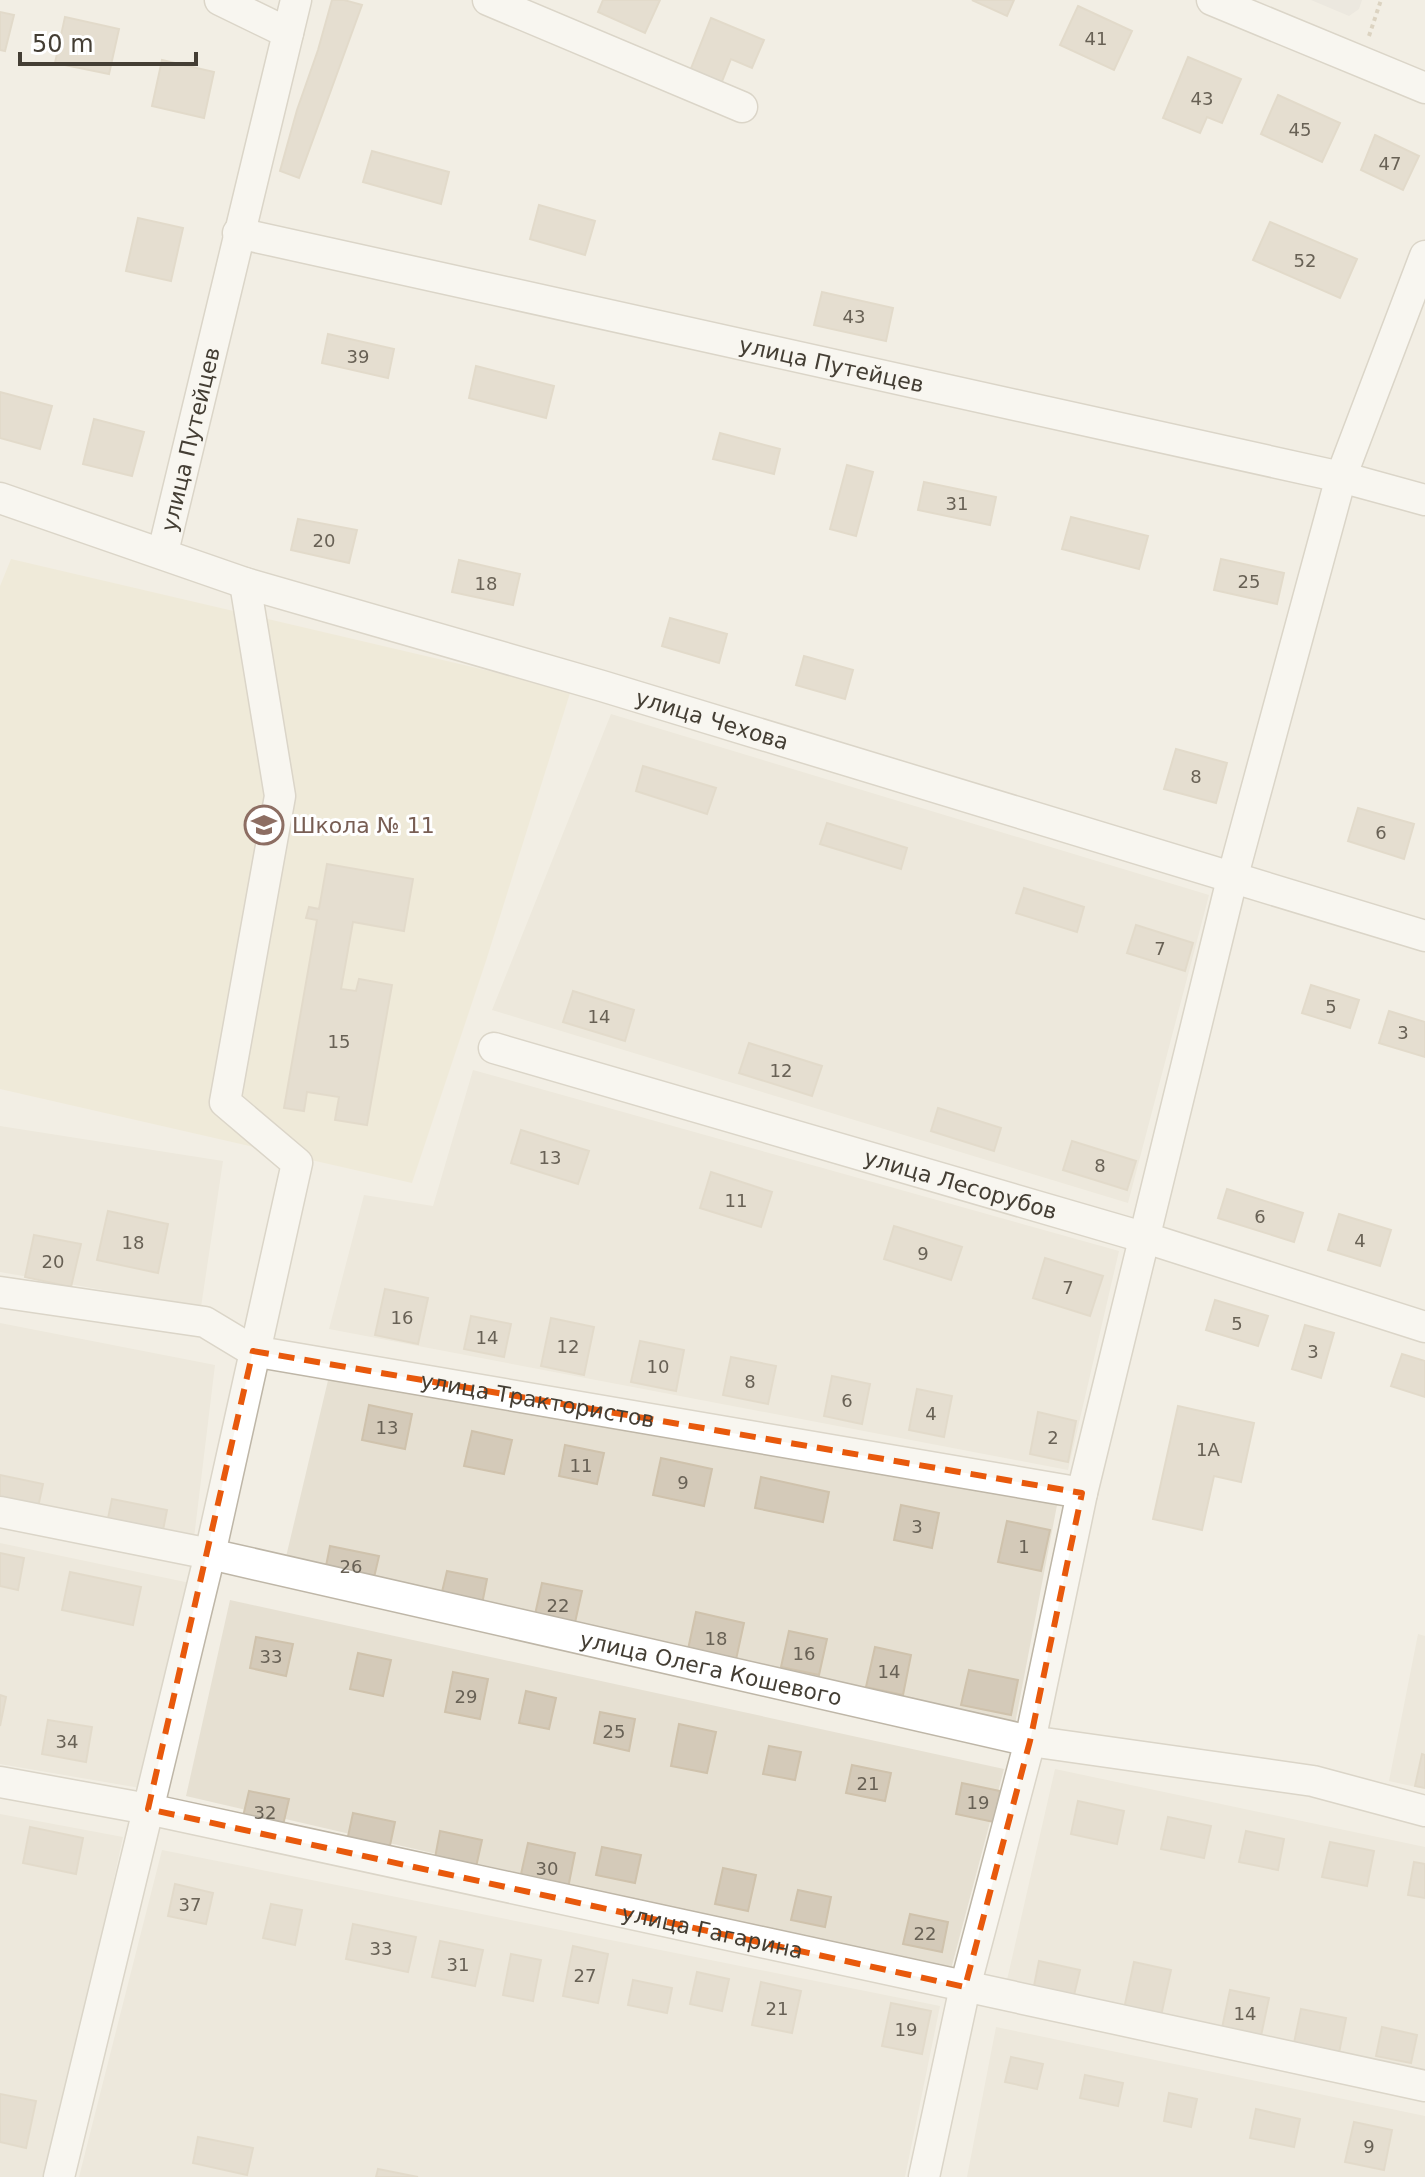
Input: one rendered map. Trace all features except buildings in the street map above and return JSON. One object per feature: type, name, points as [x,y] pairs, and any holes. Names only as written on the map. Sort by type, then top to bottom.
[{"type":"street","points":[[220,0],[288,33]]},
{"type":"street","name":"улица Путейцев","points":[[163,552],[296,0]]},
{"type":"street","points":[[488,0],[742,107]]},
{"type":"street","points":[[1212,0],[1425,88]]},
{"type":"street","name":"улица Путейцев","points":[[238,233],[1341,477],[1425,500]]},
{"type":"street","points":[[924,2177],[965,1987],[1030,1741],[1082,1493],[1232,879],[1341,477],[1425,256]]},
{"type":"street","name":"улица Чехова","points":[[0,498],[163,552],[245,583],[602,686],[1425,936]]},
{"type":"street","points":[[59,2177],[210,1554],[297,1163],[225,1102],[280,796],[245,583]]},
{"type":"street","name":"улица Лесорубов","points":[[494,1048],[1146,1238],[1425,1327]]},
{"type":"street","name":"улица Трактористов","points":[[0,1292],[205,1322],[253,1351],[1082,1493]]},
{"type":"street","name":"улица Олега Кошевого","points":[[0,1512],[210,1554],[1030,1741],[1313,1781],[1425,1811]]},
{"type":"street","name":"улица Гагарина","points":[[0,1782],[148,1809],[1425,2086]]},
{"type":"path","points":[[1361,60],[1381,0]]},
{"type":"highlighted area","points":[[253,1351],[1082,1493],[1030,1741],[965,1987],[148,1809]]},
{"type":"shaded area","points":[[1311,0],[1362,0],[1359,9],[1349,16]]},
{"type":"shaded area","name":"Школа № 11","points":[[11,559],[571,690],[412,1183],[0,1089],[0,586]]},
{"type":"shaded area","points":[[611,714],[1209,895],[1128,1203],[492,1010]]},
{"type":"shaded area","points":[[473,1070],[1119,1251],[1068,1470],[329,1329],[364,1195],[433,1206]]},
{"type":"shaded area","points":[[0,1126],[223,1161],[201,1307],[0,1272]]},
{"type":"shaded area","points":[[0,1323],[215,1365],[193,1546],[0,1505]]},
{"type":"shaded area","points":[[330,1372],[1058,1500],[1015,1724],[285,1561]]},
{"type":"shaded area","points":[[0,1543],[190,1583],[140,1788],[0,1764]]},
{"type":"shaded area","points":[[230,1600],[1004,1769],[950,1973],[186,1796]]},
{"type":"shaded area","points":[[1418,1634],[1425,1636],[1425,1789],[1389,1781]]},
{"type":"shaded area","points":[[1055,1769],[1425,1847],[1425,2072],[1007,1980]]},
{"type":"shaded area","points":[[0,1814],[123,1837],[49,2177],[0,2177]]},
{"type":"shaded area","points":[[162,1850],[940,2006],[905,2177],[79,2177]]},
{"type":"shaded area","points":[[996,2027],[1425,2116],[1425,2177],[967,2177]]},
{"type":"place","name":"Школа № 11","points":[[264,825]]}]
